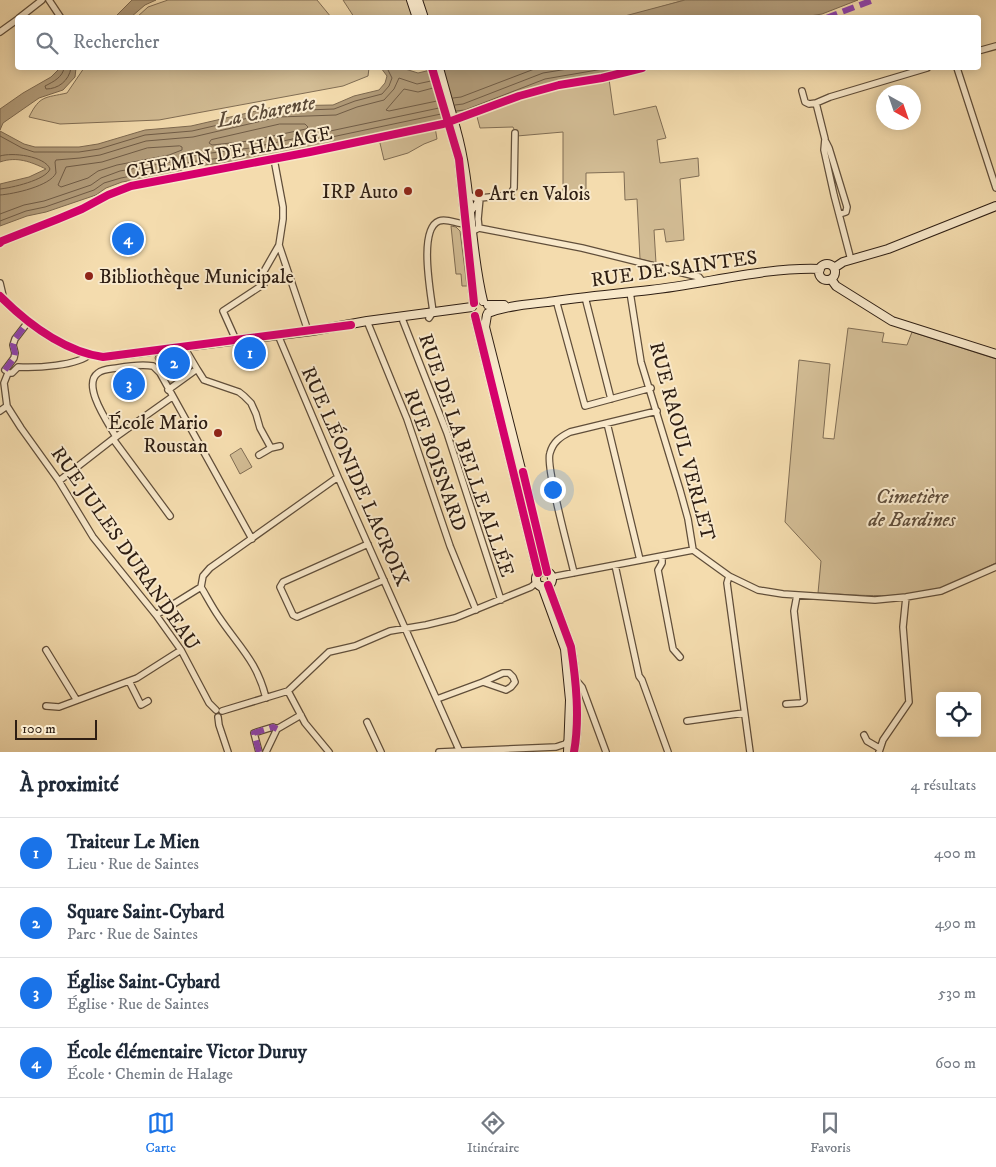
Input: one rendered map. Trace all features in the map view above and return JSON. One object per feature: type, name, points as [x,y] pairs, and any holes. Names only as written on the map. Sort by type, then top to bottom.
[{"type":"main road","points":[[411,0],[416,15]]},
{"type":"main road","points":[[418,0],[423,15]]},
{"type":"main road","points":[[433,70],[463,154],[471,212],[476,230],[477,274],[488,314],[485,327],[545,581],[571,648],[576,680],[574,752]]},
{"type":"main road","points":[[439,70],[459,159],[473,310],[538,573],[542,571],[565,649],[570,700],[569,740],[566,752]]},
{"type":"main road","points":[[834,268],[850,260],[888,250],[996,206]]},
{"type":"main road","points":[[831,279],[826,280],[822,278],[820,269],[825,264],[834,268]]},
{"type":"main road","name":"RUE DE SAINTES","points":[[534,303],[485,303],[473,310],[482,318],[500,310],[534,303],[630,292],[800,268],[820,269]]},
{"type":"main road","points":[[831,279],[835,272],[834,268]]},
{"type":"main road","points":[[831,279],[836,286],[892,321],[996,354]]},
{"type":"main road","points":[[2,300],[43,332],[90,354],[103,357],[473,310]]},
{"type":"main road","points":[[367,323],[403,321],[431,315]]},
{"type":"street","points":[[22,15],[42,0]]},
{"type":"street","points":[[49,0],[58,15]]},
{"type":"street","points":[[0,32],[15,20]]},
{"type":"street","points":[[981,51],[996,46]]},
{"type":"street","points":[[802,91],[805,102],[809,104],[816,103],[920,70]]},
{"type":"street","points":[[958,70],[996,188]]},
{"type":"street","points":[[816,103],[824,139],[824,150],[850,260]]},
{"type":"street","name":"CHEMIN DE HALAGE","points":[[0,243],[82,209],[130,186],[274,160],[443,124],[472,114]]},
{"type":"street","points":[[469,195],[474,198],[480,198],[512,193],[514,188],[515,133]]},
{"type":"street","points":[[824,139],[829,148],[847,207],[846,212],[840,214]]},
{"type":"street","points":[[236,340],[223,311],[264,284],[262,279],[263,273],[279,245],[283,207],[274,160]]},
{"type":"street","points":[[471,212],[480,198]]},
{"type":"street","points":[[480,198],[476,230],[582,248],[699,277],[703,282]]},
{"type":"street","points":[[431,315],[426,245],[429,232],[433,225],[440,221],[466,224]]},
{"type":"street","points":[[279,245],[308,331]]},
{"type":"street","points":[[0,283],[2,300]]},
{"type":"street","name":"RUE RAOUL VERLET","points":[[630,292],[642,362],[688,519],[693,550],[732,578],[758,590],[797,595],[875,600],[941,591],[996,567]]},
{"type":"street","points":[[585,297],[611,399]]},
{"type":"street","points":[[556,300],[585,406],[650,388]]},
{"type":"street","name":"RUE DE LA BELLE ALLÉE","points":[[403,321],[447,433],[501,600]]},
{"type":"street","points":[[4,369],[12,363],[16,353],[15,339],[28,322]]},
{"type":"street","name":"RUE BOISNARD","points":[[367,323],[408,419],[450,546],[476,610]]},
{"type":"street","name":"RUE LÉONIDE LACROIX","points":[[278,335],[338,477],[460,752]]},
{"type":"street","points":[[184,347],[204,380],[238,392],[251,403],[260,428],[271,448]]},
{"type":"street","points":[[4,369],[12,373],[21,367],[80,360],[90,354]]},
{"type":"street","points":[[131,354],[133,366]]},
{"type":"street","points":[[121,355],[123,367]]},
{"type":"street","points":[[12,363],[21,367]]},
{"type":"street","points":[[170,516],[114,438],[99,408],[95,399],[93,384],[94,378],[99,372],[133,366],[148,365],[156,368],[252,539]]},
{"type":"street","points":[[0,410],[7,406],[4,369]]},
{"type":"street","points":[[168,390],[197,369]]},
{"type":"street","points":[[59,481],[114,438],[172,397]]},
{"type":"street","name":"RUE JULES DURANDEAU","points":[[7,406],[59,481],[93,537],[156,615],[181,650],[209,703],[219,713],[219,725],[228,752]]},
{"type":"street","points":[[574,574],[551,474],[549,453],[559,437],[570,432],[657,411]]},
{"type":"street","points":[[607,423],[640,560]]},
{"type":"street","points":[[259,455],[271,448],[280,446]]},
{"type":"street","points":[[266,698],[255,666],[219,617],[201,586],[201,581],[205,572],[338,477]]},
{"type":"street","points":[[368,544],[283,582],[280,588],[293,615],[297,617],[384,580]]},
{"type":"street","points":[[219,713],[288,691],[329,652],[355,646],[390,631],[455,618],[545,581],[693,550]]},
{"type":"street","points":[[662,556],[658,570],[659,579],[673,649],[680,657]]},
{"type":"street","points":[[615,565],[639,676],[668,752]]},
{"type":"street","points":[[732,578],[727,582],[750,752]]},
{"type":"street","points":[[156,615],[201,586]]},
{"type":"street","points":[[786,704],[801,703],[804,699],[794,611],[797,595]]},
{"type":"street","points":[[864,735],[867,741],[879,750],[909,702],[903,626],[906,597]]},
{"type":"street","points":[[46,650],[76,699]]},
{"type":"street","points":[[46,706],[59,707],[76,699],[129,681],[181,650]]},
{"type":"street","points":[[437,699],[503,674],[509,674],[515,682],[506,690],[483,682]]},
{"type":"street","points":[[576,680],[582,687],[606,752]]},
{"type":"street","points":[[129,681],[141,704],[148,701]]},
{"type":"street","points":[[288,691],[305,723],[330,752]]},
{"type":"street","points":[[576,712],[581,708],[589,708]]},
{"type":"street","points":[[688,722],[744,713]]},
{"type":"street","points":[[266,752],[277,729],[301,715]]},
{"type":"street","points":[[367,722],[381,752]]},
{"type":"street","points":[[258,752],[254,733],[273,727],[277,729]]},
{"type":"street","points":[[439,752],[556,747],[565,744],[569,740]]},
{"type":"street","points":[[556,747],[566,752]]},
{"type":"green space","points":[[168,0],[317,0],[329,15],[139,15],[148,7]]},
{"type":"green space","points":[[343,0],[685,0],[632,15],[353,15]]},
{"type":"green space","points":[[83,70],[369,70],[368,76],[343,86],[159,120],[60,124],[29,117],[40,101],[48,97],[67,93]]},
{"type":"green space","points":[[609,79],[614,115],[656,106],[666,138],[657,140],[660,163],[698,158],[699,176],[680,179],[684,240],[666,242],[664,229],[654,230],[656,263],[640,259],[637,199],[625,200],[624,172],[586,173],[586,195],[563,197],[563,132],[517,136],[513,127],[480,128],[476,113],[547,89]]},
{"type":"green space","points":[[435,127],[437,139],[408,153],[384,160],[379,139]]},
{"type":"green space","points":[[451,226],[456,227],[460,231],[467,286],[462,286],[461,274],[456,274]]},
{"type":"green space","name":"Cimetière de Bardines","points":[[848,328],[884,333],[882,342],[907,345],[912,332],[996,359],[996,563],[944,587],[913,594],[881,596],[818,593],[821,561],[785,522],[799,360],[830,364],[823,438],[834,439]]},
{"type":"green space","points":[[184,351],[193,368],[172,383],[168,383],[155,358],[156,355]]},
{"type":"green space","points":[[241,448],[252,467],[240,474],[230,455]]},
{"type":"water","points":[[132,0],[156,0],[145,5],[133,15],[117,15]]},
{"type":"water","points":[[685,0],[858,0],[816,15],[629,15]]},
{"type":"water","points":[[58,70],[76,70],[75,77],[63,90],[39,98],[3,123],[0,130],[0,109],[51,77]]},
{"type":"water","name":"La Charente","points":[[382,70],[408,70],[418,73],[431,70],[618,70],[546,84],[466,115],[251,159],[190,167],[174,173],[122,182],[106,188],[96,195],[0,226],[0,184],[29,177],[46,169],[18,160],[0,162],[0,131],[24,144],[35,147],[79,147],[98,144],[145,130],[191,126],[278,106],[333,105],[354,96],[379,90],[385,83],[387,76]]},
{"type":"marked path","points":[[834,15],[873,0]]},
{"type":"marked path","points":[[5,370],[14,358],[13,345],[15,339],[28,322]]},
{"type":"marked path","points":[[259,752],[254,733],[273,727],[277,729]]},
{"type":"cycle path","points":[[433,70],[459,159],[474,303]]},
{"type":"cycle path","points":[[0,243],[82,209],[108,195],[131,186],[310,152],[443,124],[519,96],[559,85],[602,78],[634,70]]},
{"type":"cycle path","points":[[0,296],[34,326],[60,342],[88,354],[103,357],[351,325]]},
{"type":"cycle path","points":[[475,316],[538,573]]},
{"type":"cycle path","points":[[523,472],[547,572]]},
{"type":"cycle path","points":[[548,585],[571,647],[577,713],[574,752]]},
{"type":"place","name":"IRP Auto","points":[[408,191]]},
{"type":"place","name":"Art en Valois","points":[[479,193]]},
{"type":"place","name":"École élémentaire Victor Duruy","points":[[128,239]]},
{"type":"place","name":"Bibliothèque Municipale","points":[[89,276]]},
{"type":"place","name":"Traiteur Le Mien","points":[[250,353]]},
{"type":"place","name":"Square Saint-Cybard","points":[[174,363]]},
{"type":"place","name":"Église Saint-Cybard","points":[[129,384]]},
{"type":"place","name":"École Mario Roustan","points":[[218,433]]}]
